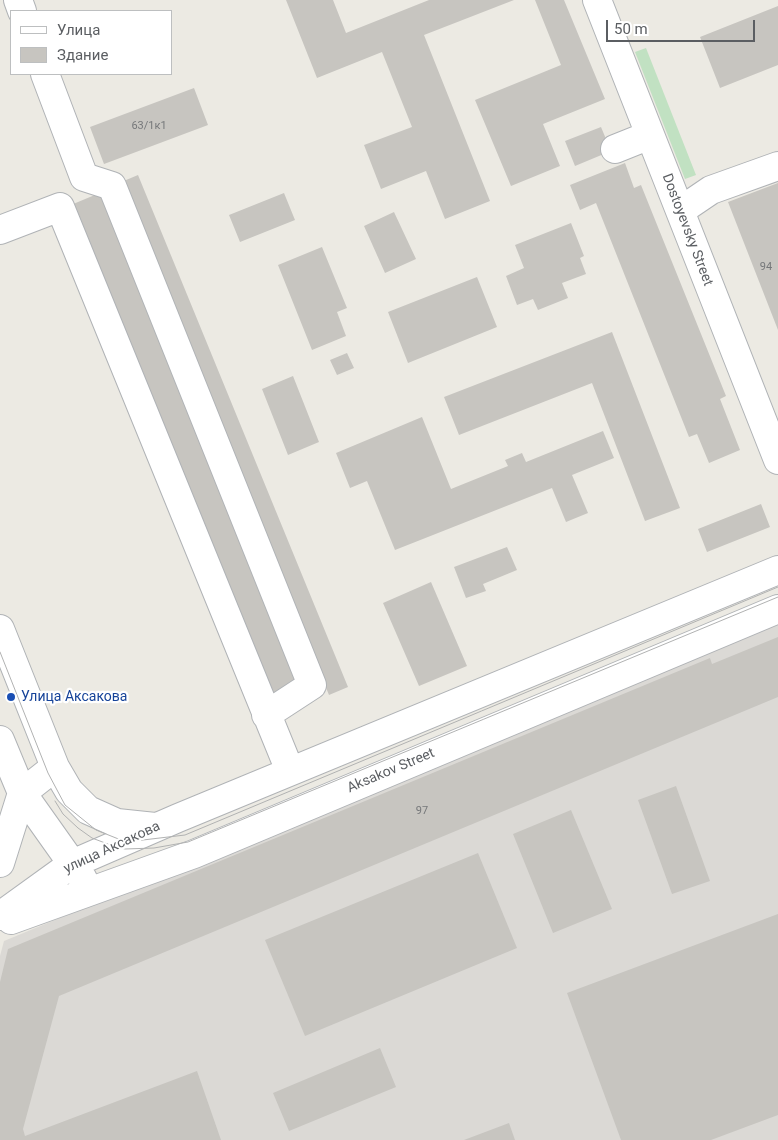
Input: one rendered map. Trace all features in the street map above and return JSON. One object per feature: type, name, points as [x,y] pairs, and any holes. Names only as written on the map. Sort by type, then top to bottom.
[{"type":"street","name":"Dostoyevsky Street","points":[[602,2],[650,135],[778,460]]},
{"type":"street","points":[[45,75],[84,177]]},
{"type":"street","points":[[615,149],[650,135]]},
{"type":"street","points":[[680,211],[711,190],[778,166]]},
{"type":"street","points":[[0,230],[60,207],[84,177]]},
{"type":"street","points":[[84,177],[112,186],[312,685],[266,715]]},
{"type":"street","points":[[60,207],[290,772]]},
{"type":"street","name":"улица Аксакова","points":[[0,916],[72,864],[167,822],[778,570]]},
{"type":"street","name":"Aksakov Street","points":[[0,924],[194,854],[778,609]]},
{"type":"street","points":[[0,629],[55,767],[69,790],[88,810],[116,823],[167,822]]},
{"type":"street","points":[[0,740],[22,793],[91,890]]},
{"type":"street","points":[[0,863],[22,793],[55,767]]},
{"type":"shaded area","points":[[778,621],[778,1140],[0,1140],[0,956],[4,941]]},
{"type":"green space","points":[[646,48],[696,175],[685,179],[635,52]]},
{"type":"building","points":[[286,0],[333,0],[346,33],[429,0],[514,0],[424,35],[490,201],[445,219],[426,171],[381,189],[364,145],[412,127],[382,52],[317,78]]},
{"type":"building","points":[[535,0],[564,0],[605,99],[543,124],[560,166],[511,186],[475,100],[561,65]]},
{"type":"building","points":[[778,6],[778,65],[720,88],[700,37]]},
{"type":"building","points":[[194,88],[208,125],[104,164],[90,127]]},
{"type":"building","points":[[601,127],[611,151],[575,166],[565,141]]},
{"type":"building","points":[[625,163],[634,188],[641,185],[726,396],[720,399],[740,450],[709,463],[697,434],[689,437],[596,203],[580,210],[570,185]]},
{"type":"building","points":[[138,175],[348,687],[329,695],[119,183]]},
{"type":"building","points":[[778,183],[778,330],[728,202]]},
{"type":"building","points":[[102,192],[302,682],[266,696],[66,207]]},
{"type":"building","points":[[284,193],[295,220],[240,242],[229,215]]},
{"type":"building","points":[[394,212],[416,259],[385,273],[364,226]]},
{"type":"building","points":[[571,223],[584,256],[580,258],[586,274],[562,283],[568,298],[538,310],[533,299],[517,305],[506,276],[524,268],[515,245]]},
{"type":"building","points":[[322,247],[347,308],[337,312],[346,336],[312,350],[278,265]]},
{"type":"building","points":[[477,277],[497,327],[408,363],[388,312]]},
{"type":"building","points":[[612,332],[680,508],[645,521],[592,383],[459,435],[444,397]]},
{"type":"building","points":[[347,353],[354,368],[337,375],[330,360]]},
{"type":"building","points":[[293,376],[319,442],[288,455],[262,389]]},
{"type":"building","points":[[422,417],[451,489],[508,466],[505,460],[522,453],[526,462],[603,431],[614,458],[572,475],[588,513],[566,522],[552,488],[395,550],[367,481],[350,488],[336,453]]},
{"type":"building","points":[[761,504],[770,527],[707,552],[698,529]]},
{"type":"building","points":[[507,547],[517,570],[483,584],[486,591],[466,598],[454,567]]},
{"type":"building","points":[[431,582],[467,666],[419,686],[383,603]]},
{"type":"building","points":[[778,637],[778,697],[59,996],[23,1129],[25,1136],[197,1071],[221,1140],[0,1140],[0,982],[8,949],[710,658],[712,664]]},
{"type":"building","points":[[676,786],[710,881],[672,894],[638,800]]},
{"type":"building","points":[[571,810],[612,909],[553,933],[513,834]]},
{"type":"building","points":[[478,853],[517,948],[305,1036],[265,940]]},
{"type":"building","points":[[778,914],[778,1115],[711,1140],[621,1140],[567,993]]},
{"type":"building","points":[[380,1048],[396,1087],[289,1131],[273,1093]]},
{"type":"building","points":[[509,1123],[515,1140],[464,1140]]},
{"type":"tram line","points":[[0,652],[48,773],[65,805],[96,830],[126,842],[185,835],[778,587]]},
{"type":"tram line","points":[[55,801],[63,814],[78,828],[92,838],[113,846],[125,849],[154,848],[188,842],[778,597]]},
{"type":"place","name":"Улица Аксакова","points":[[11,697]]}]
